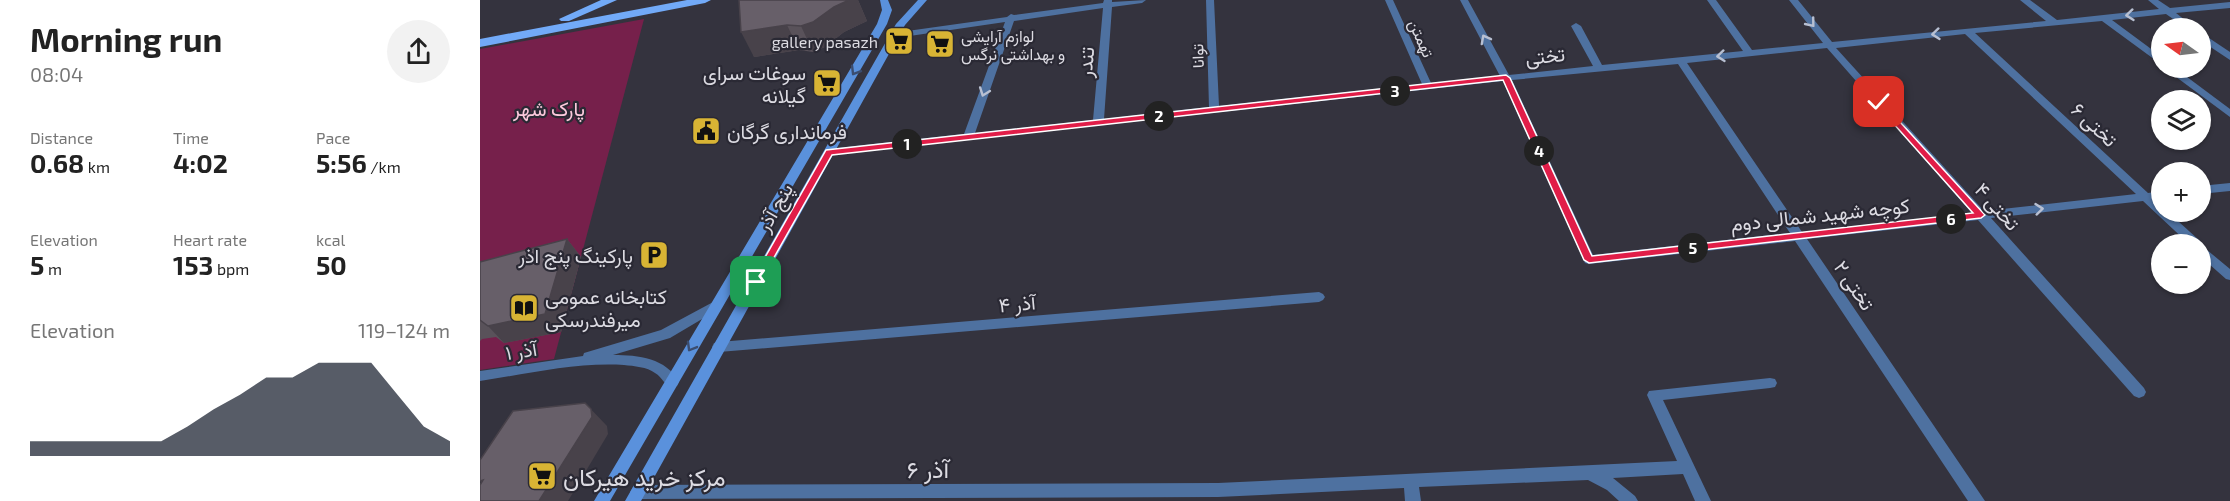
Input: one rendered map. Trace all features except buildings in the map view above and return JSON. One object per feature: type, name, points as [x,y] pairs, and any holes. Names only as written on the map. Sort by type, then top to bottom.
[{"type":"main road","points":[[612,0],[610,9],[612,12],[625,16]]},
{"type":"main road","points":[[480,36],[554,23],[612,0]]},
{"type":"main road","points":[[480,43],[705,0]]},
{"type":"main road","name":"پنج آذر","points":[[602,501],[882,24],[886,10],[884,0]]},
{"type":"main road","name":"پنج آذر","points":[[635,497],[896,35],[923,0]]},
{"type":"street","points":[[896,35],[1108,2],[1142,0]]},
{"type":"street","name":"توانا","points":[[1210,0],[1214,110]]},
{"type":"street","name":"تهمتن","points":[[1389,0],[1428,87]]},
{"type":"street","points":[[1464,0],[1506,78]]},
{"type":"street","points":[[1711,0],[1749,53]]},
{"type":"street","name":"تختی ۴","points":[[1793,0],[1828,45],[2139,392]]},
{"type":"street","points":[[2024,0],[2054,22]]},
{"type":"street","points":[[2152,0],[2177,18]]},
{"type":"street","name":"تندر","points":[[1098,123],[1108,2]]},
{"type":"street","name":"تختی","points":[[830,152],[1599,68],[2230,4]]},
{"type":"street","points":[[968,137],[1011,17]]},
{"type":"street","points":[[2103,17],[2151,54]]},
{"type":"street","points":[[1576,26],[1599,68]]},
{"type":"street","name":"تختی ۶","points":[[1967,31],[2185,234]]},
{"type":"street","points":[[2211,43],[2230,57]]},
{"type":"street","name":"تختی ۲","points":[[1680,60],[1977,501]]},
{"type":"street","name":"کوچه شهید شمالی دوم","points":[[1506,78],[1589,260],[2151,196]]},
{"type":"street","points":[[2182,78],[2230,114]]},
{"type":"street","points":[[2211,189],[2230,187]]},
{"type":"street","points":[[2211,259],[2230,276]]},
{"type":"street","name":"آذر ۴","points":[[718,347],[1319,297]]},
{"type":"street","points":[[568,363],[665,334],[715,306]]},
{"type":"street","points":[[568,363],[629,360],[659,368],[672,382]]},
{"type":"street","name":"۱ آذر","points":[[480,376],[568,363]]},
{"type":"street","points":[[1703,501],[1654,395],[1770,383]]},
{"type":"street","name":"آذر ۶","points":[[635,497],[1217,495],[1411,481],[1687,467]]},
{"type":"street","points":[[1590,473],[1612,485],[1630,501]]},
{"type":"street","points":[[1411,481],[1413,501]]},
{"type":"green space","name":"پارک شهر","points":[[644,19],[554,359],[480,370],[480,49]]},
{"type":"place","name":"gallery pasazh","points":[[899,41]]},
{"type":"place","name":"لوازم آرایشی و بهداشتی نرگس","points":[[940,44]]},
{"type":"place","name":"سوغات سرای گیلانه","points":[[827,83]]},
{"type":"place","name":"فرمانداری گرگان","points":[[706,131]]},
{"type":"place","name":"پارکینگ پنج اذر","points":[[654,255]]},
{"type":"place","name":"کتابخانه عمومی میرفندرسکی","points":[[524,308]]},
{"type":"place","name":"مرکز خرید هیرکان","points":[[542,476]]},
{"type":"route","points":[[756,282],[830,152],[1506,78],[1589,260],[1981,215],[1879,102]]}]
